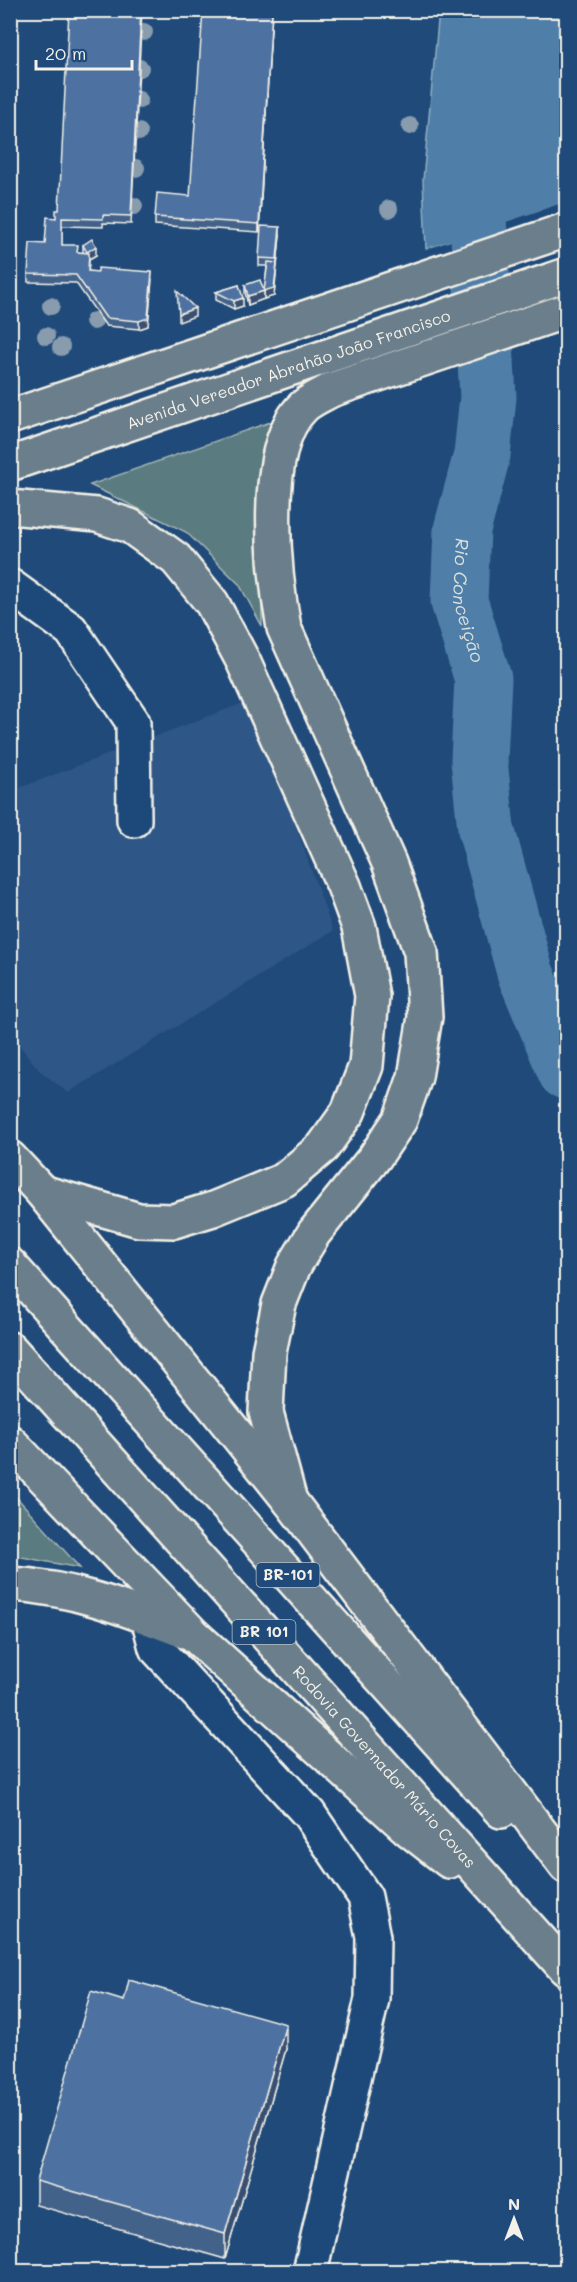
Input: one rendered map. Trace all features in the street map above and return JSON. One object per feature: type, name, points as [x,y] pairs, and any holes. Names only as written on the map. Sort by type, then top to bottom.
[{"type":"main road","points":[[10,417],[567,230]]},
{"type":"main road","name":"Avenida Vereador Abrahão João Francisco","points":[[10,464],[567,275]]},
{"type":"main road","points":[[290,1501],[266,1412],[270,1352],[279,1304],[294,1266],[314,1233],[375,1157],[400,1119],[416,1077],[424,1017],[421,952],[389,863],[284,628],[277,589],[275,485],[282,444],[289,426],[303,406],[331,390],[567,311]]},
{"type":"main road","points":[[10,507],[97,515],[130,526],[176,559],[212,603],[243,661],[344,886],[359,927],[372,996],[366,1066],[348,1112],[323,1147],[284,1180],[213,1209],[174,1221],[139,1220],[42,1192]]},
{"type":"main road","points":[[10,1158],[42,1192],[290,1501],[567,1866]]},
{"type":"main road","name":"BR-101","points":[[10,1265],[567,1884]]},
{"type":"main road","name":"Rodovia Governador Mário Covas","points":[[10,1349],[567,1969]]},
{"type":"main road","points":[[10,1442],[193,1634],[407,1828],[518,1915]]},
{"type":"main road","points":[[10,1584],[45,1586],[110,1603],[193,1634]]},
{"type":"lane","points":[[10,586],[70,630],[133,722],[135,820]]},
{"type":"lane","points":[[148,1617],[156,1648],[309,1814],[365,1897],[373,1937],[372,1999],[310,2271]]},
{"type":"shaded area","points":[[439,11],[562,11],[562,207],[426,249],[423,180]]},
{"type":"shaded area","points":[[251,700],[333,931],[68,1093],[39,1070],[11,1035],[11,791]]},
{"type":"green space","points":[[276,420],[261,547],[262,626],[239,584],[186,532],[90,485]]},
{"type":"green space","points":[[11,1491],[80,1568],[11,1555]]},
{"type":"pier","points":[[565,202],[563,210],[427,252],[424,250]]},
{"type":"building","points":[[69,10],[141,10],[131,216],[103,215],[103,219],[62,218],[62,245],[78,245],[77,252],[89,253],[88,271],[98,272],[98,268],[152,272],[148,318],[139,321],[106,318],[76,275],[28,274],[30,243],[45,244],[47,217],[56,218],[56,210],[59,210]]},
{"type":"building","points":[[203,10],[272,10],[259,224],[155,217],[157,193],[190,196]]},
{"type":"building","points":[[261,226],[280,227],[277,259],[259,258]]},
{"type":"building","points":[[92,239],[96,246],[87,252],[83,245]]},
{"type":"building","points":[[268,262],[277,263],[274,288],[264,291]]},
{"type":"building","points":[[260,280],[264,291],[248,296],[245,285]]},
{"type":"building","points":[[239,285],[243,298],[234,301],[216,292]]},
{"type":"building","points":[[177,291],[195,308],[179,314]]},
{"type":"building","points":[[129,1980],[286,2024],[225,2234],[36,2181],[91,1991],[124,2001]]},
{"type":"waterway","name":"Rio Conceição","points":[[490,10],[473,128],[488,397],[482,455],[462,530],[459,601],[483,679],[479,760],[486,829],[525,972],[566,1071]]}]
